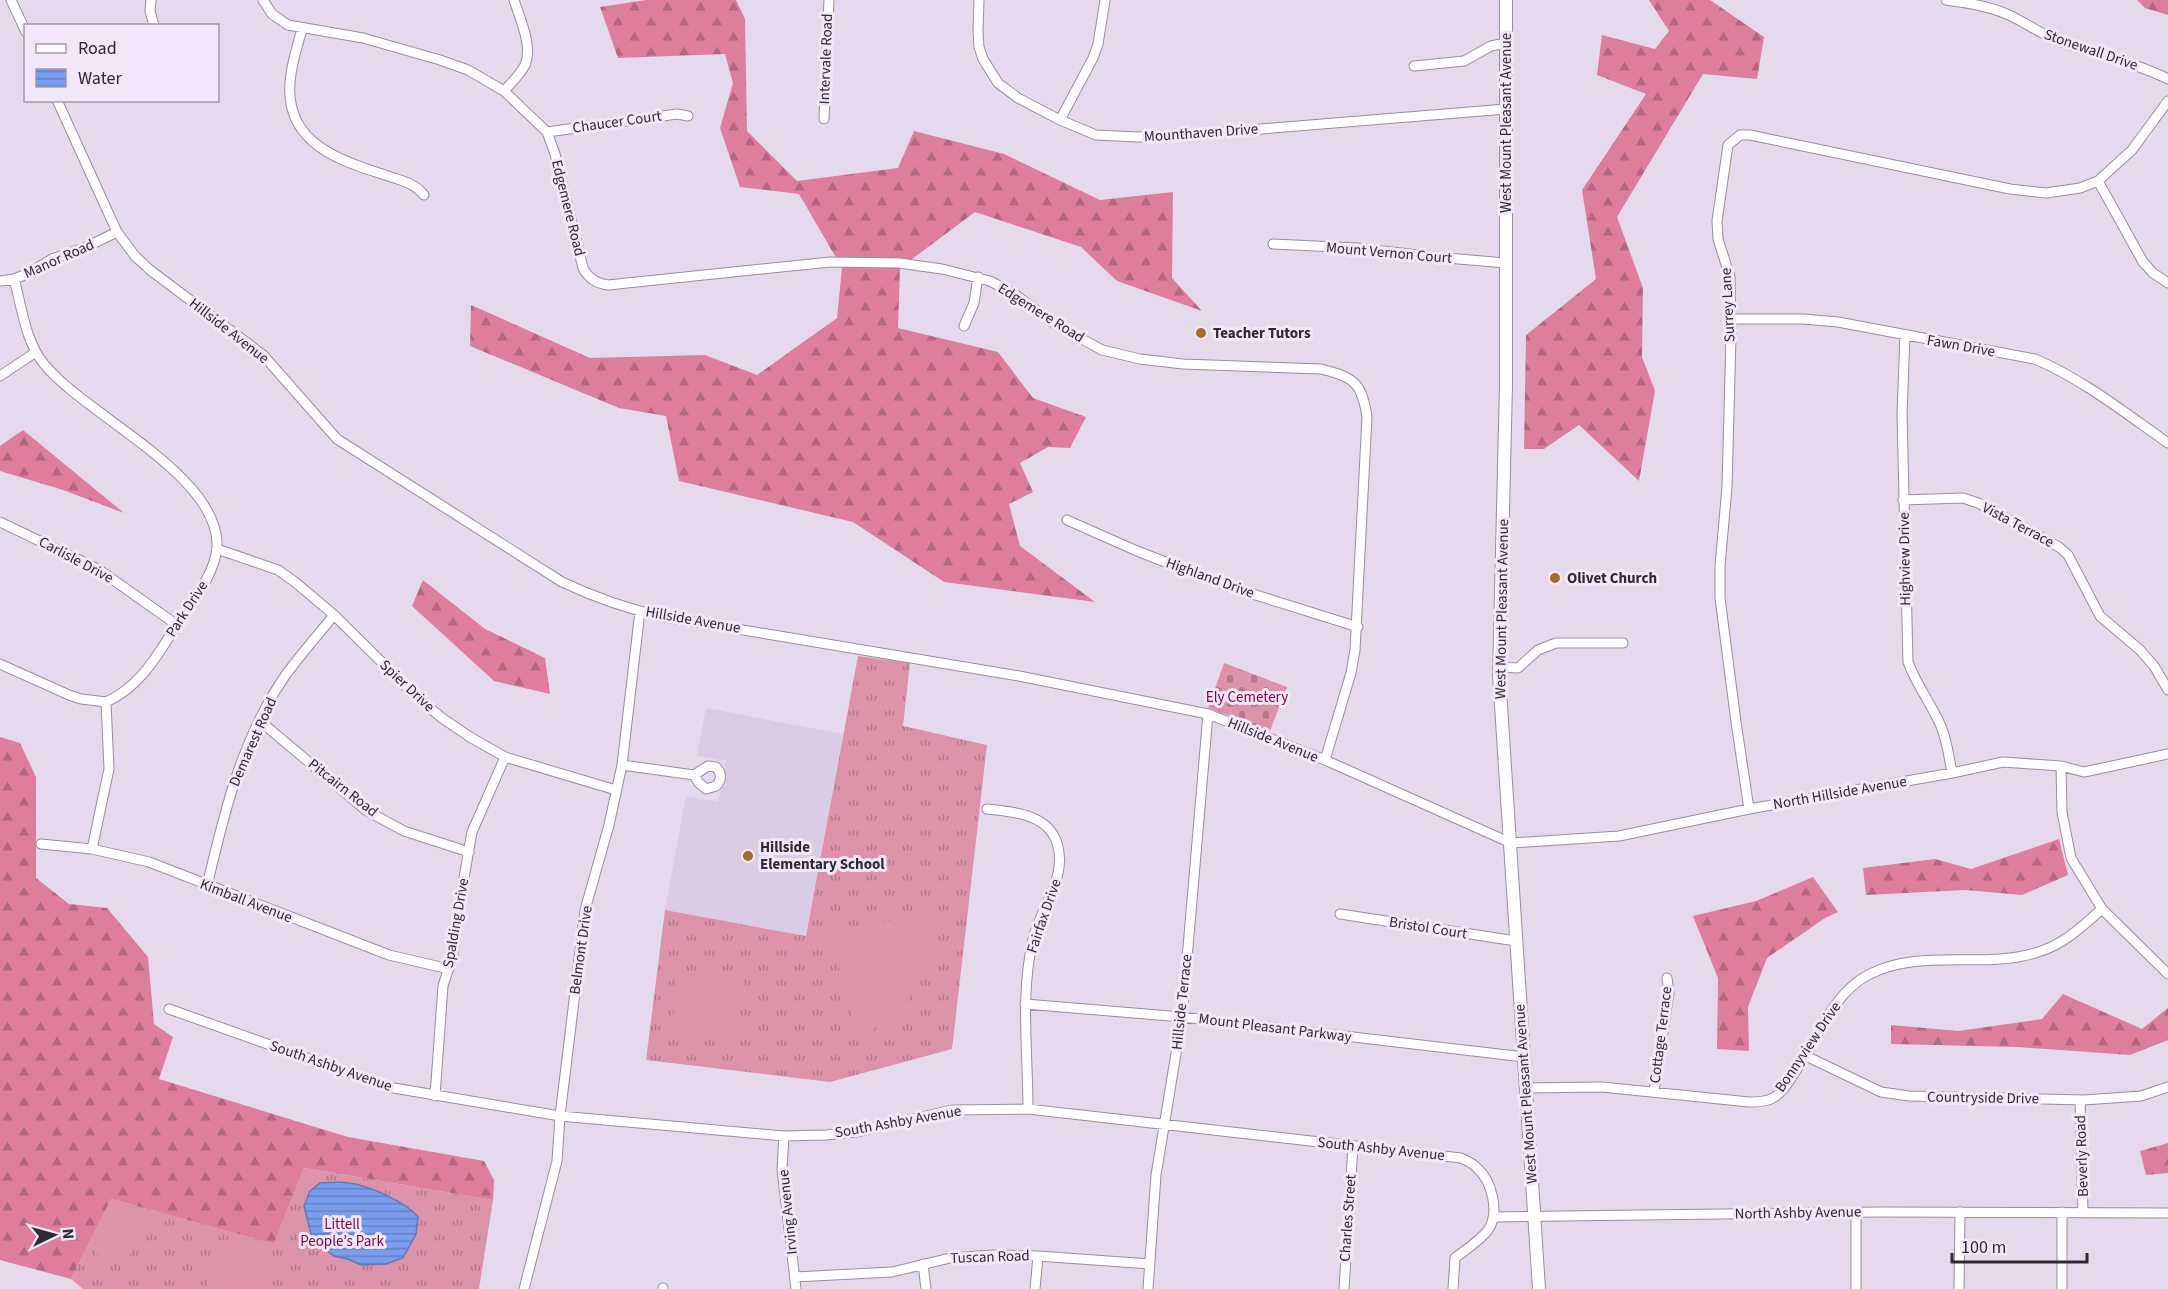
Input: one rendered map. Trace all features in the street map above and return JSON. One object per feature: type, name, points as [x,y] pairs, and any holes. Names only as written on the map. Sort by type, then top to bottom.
[{"type":"main road","name":"West Mount Pleasant Avenue","points":[[1506,0],[1506,385],[1499,668],[1539,1289]]},
{"type":"street","points":[[11,0],[24,28]]},
{"type":"street","points":[[151,0],[150,11],[153,24]]},
{"type":"street","name":"Edgemere Road","points":[[263,0],[279,20],[302,29],[363,38],[440,60],[468,70],[504,91],[547,132],[555,154],[583,268],[587,275],[599,284],[608,285],[830,262],[899,263],[978,277],[1012,293],[1054,324],[1102,350],[1140,359],[1183,364],[1321,369],[1338,373],[1354,382],[1364,396],[1367,417],[1358,627],[1351,673],[1325,760]]},
{"type":"street","points":[[504,91],[525,65],[527,54],[526,41],[514,0]]},
{"type":"street","name":"Intervale Road","points":[[824,119],[829,0]]},
{"type":"street","name":"Mounthaven Drive","points":[[979,0],[979,47],[990,73],[1008,91],[1060,120],[1096,135],[1138,137],[1506,109]]},
{"type":"street","points":[[1060,120],[1093,58],[1098,44],[1105,0]]},
{"type":"street","name":"Stonewall Drive","points":[[1946,0],[1982,6],[2008,15],[2046,36],[2151,70],[2168,79]]},
{"type":"street","points":[[302,29],[290,86],[293,111],[305,133],[314,143],[345,163],[410,184],[424,195]]},
{"type":"street","points":[[1414,66],[1464,61],[1491,46],[1506,43]]},
{"type":"street","name":"Surrey Lane","points":[[1749,809],[1720,598],[1720,566],[1725,529],[1731,319],[1730,277],[1718,239],[1717,221],[1728,145],[1740,135],[1750,135],[2027,192],[2046,193],[2079,188],[2098,181],[2132,150],[2168,101]]},
{"type":"street","name":"Hillside Avenue","points":[[58,102],[117,232],[135,256],[150,270],[263,355],[337,439],[562,582],[594,597],[640,611],[1030,678],[1208,714],[1325,760],[1511,843]]},
{"type":"street","name":"Chaucer Court","points":[[547,132],[677,114],[688,116]]},
{"type":"street","points":[[2098,181],[2143,262],[2153,273],[2168,283]]},
{"type":"street","name":"Manor Road","points":[[0,281],[14,279],[117,232]]},
{"type":"street","name":"Mount Vernon Court","points":[[1273,244],[1358,248],[1506,262]]},
{"type":"street","points":[[964,326],[976,297],[978,277]]},
{"type":"street","points":[[14,279],[30,339],[36,352],[53,374],[190,486],[206,507],[214,528],[217,549]]},
{"type":"street","name":"Fawn Drive","points":[[1731,319],[1803,319],[1838,322],[2035,359],[2063,371],[2168,444]]},
{"type":"street","name":"Highview Drive","points":[[1905,335],[1902,414],[1908,662],[1920,691],[1940,723],[1946,738],[1952,773]]},
{"type":"street","points":[[0,375],[36,352]]},
{"type":"street","name":"Vista Terrace","points":[[1904,500],[1963,498],[1978,503],[2059,547],[2068,555],[2100,616],[2140,650],[2154,666],[2168,690]]},
{"type":"street","name":"Highland Drive","points":[[1067,520],[1137,551],[1227,586],[1358,627]]},
{"type":"street","name":"Carlisle Drive","points":[[0,522],[99,569],[177,625]]},
{"type":"street","name":"Spier Drive","points":[[217,549],[278,570],[295,582],[334,615],[434,712],[470,737],[505,757],[616,790]]},
{"type":"street","name":"Park Drive","points":[[106,702],[120,696],[138,682],[206,581],[217,549]]},
{"type":"street","name":"Belmont Drive","points":[[524,1289],[554,1179],[585,910],[609,825],[622,765],[640,611]]},
{"type":"street","name":"Demarest Road","points":[[207,886],[225,810],[244,755],[285,676],[334,615]]},
{"type":"street","points":[[1499,668],[1518,668],[1538,650],[1556,643],[1623,643]]},
{"type":"street","points":[[0,664],[69,695],[106,702],[109,769],[92,849]]},
{"type":"street","name":"Hillside Terrace","points":[[1148,1289],[1156,1175],[1182,1017],[1208,714]]},
{"type":"street","name":"Pitcairn Road","points":[[260,721],[367,812],[404,831],[469,852]]},
{"type":"street","name":"North Hillside Avenue","points":[[1511,843],[1619,836],[1749,809],[2003,762],[2061,766],[2084,772],[2168,754]]},
{"type":"street","name":"Spalding Drive","points":[[435,1096],[443,986],[453,954],[472,832],[505,757]]},
{"type":"street","points":[[622,765],[694,775]]},
{"type":"street","points":[[2061,766],[2062,812],[2071,858],[2102,909],[2168,974]]},
{"type":"street","name":"Fairfax Drive","points":[[987,809],[1030,816],[1052,832],[1057,843],[1059,872],[1034,938],[1025,1004],[1028,1109]]},
{"type":"street","name":"Kimball Avenue","points":[[41,844],[92,849],[149,862],[389,955],[449,969]]},
{"type":"street","name":"Bonnyview Drive","points":[[1526,1088],[1602,1087],[1736,1101],[1771,1099],[1780,1092],[1806,1056],[1834,1007],[1860,980],[1870,974],[1881,969],[1913,962],[2012,958],[2039,952],[2066,939],[2102,909]]},
{"type":"street","name":"Bristol Court","points":[[1340,914],[1516,942]]},
{"type":"street","name":"Cottage Terrace","points":[[1654,1091],[1669,993],[1667,978]]},
{"type":"street","name":"Mount Pleasant Parkway","points":[[1025,1004],[1182,1017],[1524,1057]]},
{"type":"street","name":"South Ashby Avenue","points":[[170,1009],[388,1087],[560,1116],[784,1136],[857,1132],[952,1110],[1028,1109],[1461,1158],[1478,1168],[1490,1189],[1493,1217]]},
{"type":"street","name":"Countryside Drive","points":[[1806,1056],[1881,1092],[1909,1096],[2080,1100],[2141,1096],[2168,1087]]},
{"type":"street","name":"Beverly Road","points":[[2080,1100],[2083,1212]]},
{"type":"street","name":"Irving Avenue","points":[[784,1136],[782,1169],[796,1289]]},
{"type":"street","name":"Charles Street","points":[[1344,1289],[1353,1146]]},
{"type":"street","points":[[1959,1289],[1960,1212]]},
{"type":"street","name":"Beverly Road","points":[[2062,1212],[2062,1289]]},
{"type":"street","points":[[2083,1212],[2168,1213]]},
{"type":"street","name":"North Ashby Avenue","points":[[1493,1217],[2083,1212]]},
{"type":"street","points":[[1856,1213],[1856,1289]]},
{"type":"street","points":[[1453,1289],[1455,1258],[1487,1231],[1493,1217]]},
{"type":"street","name":"Tuscan Road","points":[[795,1277],[892,1272],[950,1257],[993,1254],[1150,1264]]},
{"type":"street","points":[[1035,1289],[1038,1256]]},
{"type":"street","points":[[923,1264],[926,1289]]},
{"type":"shaded area","name":"Hillside Elementary School","points":[[706,708],[843,734],[806,936],[665,910],[686,796],[718,802],[726,761],[697,756]]},
{"type":"green space","points":[[646,0],[736,0],[745,19],[747,131],[797,181],[898,168],[914,131],[1004,154],[1100,200],[1173,192],[1172,278],[1202,311],[1117,281],[1081,247],[975,212],[900,268],[898,328],[998,352],[1033,398],[1086,417],[1070,448],[1048,447],[1020,463],[1033,492],[1009,504],[1020,546],[1095,602],[944,582],[853,522],[679,481],[666,416],[619,408],[470,346],[471,305],[590,358],[705,355],[757,375],[837,318],[842,268],[799,194],[740,187],[720,128],[733,83],[725,54],[618,58],[600,7]]},
{"type":"green space","points":[[1649,0],[1710,0],[1764,37],[1757,79],[1703,74],[1617,217],[1643,288],[1642,357],[1655,391],[1639,481],[1579,425],[1544,449],[1524,449],[1526,335],[1596,279],[1582,190],[1646,94],[1597,75],[1602,35],[1655,49],[1669,31]]},
{"type":"green space","points":[[2137,0],[2168,0],[2168,15],[2145,8]]},
{"type":"green space","points":[[23,430],[124,513],[63,490],[0,471],[0,446]]},
{"type":"green space","points":[[423,580],[485,629],[545,658],[550,694],[494,681],[412,606]]},
{"type":"green space","points":[[858,656],[910,663],[903,726],[987,745],[952,1049],[830,1082],[646,1060],[665,910],[806,936]]},
{"type":"green space","name":"Ely Cemetery","points":[[1224,663],[1287,687],[1270,731],[1208,708]]},
{"type":"green space","points":[[0,737],[20,743],[36,777],[36,878],[69,904],[107,908],[148,957],[154,1024],[173,1037],[159,1079],[348,1137],[484,1161],[494,1180],[493,1200],[304,1168],[274,1244],[111,1199],[71,1279],[0,1260]]},
{"type":"green space","points":[[2059,839],[2068,875],[2022,895],[1965,890],[1866,895],[1863,868],[1935,859],[1971,869]]},
{"type":"green space","points":[[1813,877],[1838,912],[1825,918],[1767,958],[1748,1007],[1749,1051],[1717,1049],[1718,978],[1693,916],[1756,901]]},
{"type":"green space","points":[[938,908],[935,942],[917,989],[891,1019],[859,1037],[833,947],[821,944],[816,930],[832,925],[839,934]]},
{"type":"green space","points":[[677,972],[743,978],[738,1036],[672,1030]]},
{"type":"green space","points":[[2063,994],[2142,1029],[2168,1008],[2168,1040],[2130,1055],[2017,1047],[1891,1044],[1891,1025],[1958,1031],[2042,1019]]},
{"type":"green space","points":[[2168,1143],[2168,1173],[2146,1175],[2140,1151]]},
{"type":"green space","name":"Littell People’s Park","points":[[304,1168],[493,1200],[479,1289],[83,1289],[71,1279],[111,1199],[274,1244]]},
{"type":"green space","points":[[111,1199],[147,1218],[142,1234],[131,1254],[100,1257],[89,1246]]},
{"type":"green space","points":[[222,1240],[276,1258],[266,1289],[210,1289],[205,1275],[212,1251]]},
{"type":"water","points":[[345,1182],[366,1187],[396,1200],[412,1211],[418,1217],[416,1234],[403,1258],[386,1264],[361,1265],[334,1256],[316,1243],[311,1234],[304,1206],[310,1191],[320,1183]]},
{"type":"place","name":"Teacher Tutors","points":[[1201,333]]},
{"type":"place","name":"Olivet Church","points":[[1555,578]]},
{"type":"place","name":"Hillside Elementary School","points":[[748,856]]}]
